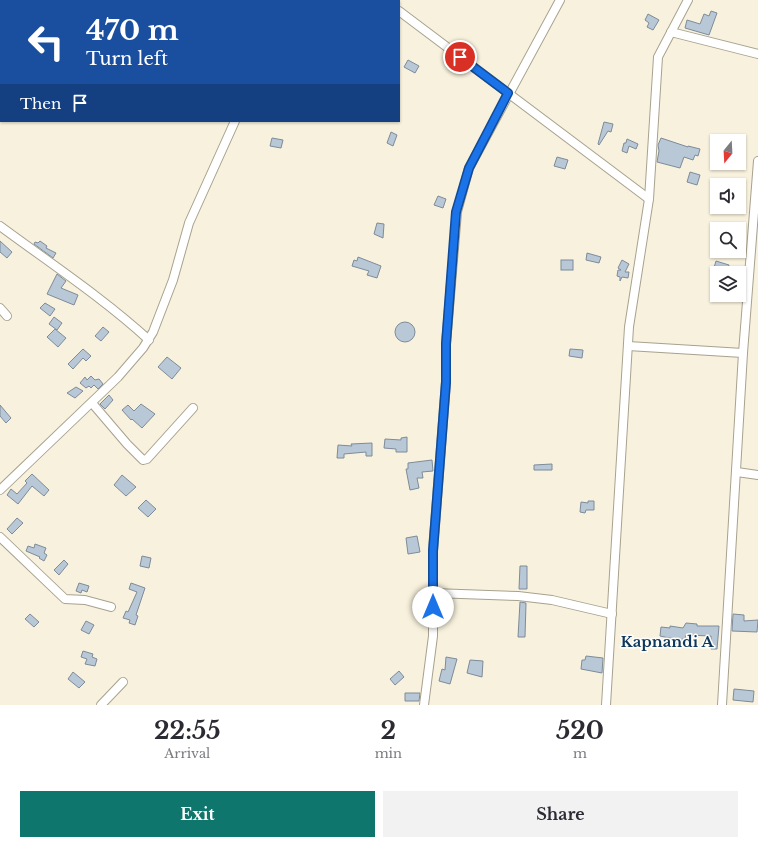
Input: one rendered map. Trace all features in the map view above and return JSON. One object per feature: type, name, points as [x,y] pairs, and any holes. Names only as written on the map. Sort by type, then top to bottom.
[{"type":"street","points":[[424,705],[429,677],[433,636],[433,551],[446,382],[446,344],[456,212],[469,168],[508,93],[560,0]]},
{"type":"street","points":[[606,705],[629,327],[649,199],[658,57],[688,0]]},
{"type":"street","points":[[400,12],[649,199]]},
{"type":"street","points":[[671,32],[758,54]]},
{"type":"street","points":[[0,490],[127,368],[149,340],[155,328],[172,280],[189,223],[234,122]]},
{"type":"street","points":[[722,705],[743,353],[758,161]]},
{"type":"street","points":[[0,226],[134,326],[149,340]]},
{"type":"street","points":[[0,308],[7,316]]},
{"type":"street","points":[[628,346],[743,353]]},
{"type":"street","points":[[92,403],[127,444],[144,460],[147,459],[193,408]]},
{"type":"street","points":[[737,472],[758,475]]},
{"type":"street","points":[[0,536],[65,599],[85,600],[111,607]]},
{"type":"street","points":[[433,593],[518,596],[552,600],[612,614]]},
{"type":"street","points":[[101,705],[123,682]]},
{"type":"building","points":[[711,11],[717,13],[709,35],[685,28],[687,20],[700,24],[704,14],[709,16]]},
{"type":"building","points":[[648,14],[659,20],[653,30],[647,27],[649,23],[645,20]]},
{"type":"building","points":[[408,60],[419,66],[415,73],[404,67]]},
{"type":"building","points":[[604,122],[613,124],[611,132],[608,131],[599,145],[598,144]]},
{"type":"building","points":[[391,132],[397,135],[393,146],[387,143]]},
{"type":"building","points":[[272,138],[283,140],[281,148],[270,146]]},
{"type":"building","points":[[661,138],[688,147],[700,149],[698,156],[695,155],[693,160],[684,157],[680,168],[657,162],[659,151],[658,145]]},
{"type":"building","points":[[627,139],[638,144],[636,149],[629,146],[627,153],[622,151],[624,143],[626,143]]},
{"type":"building","points":[[557,157],[568,160],[565,169],[554,166]]},
{"type":"building","points":[[690,172],[700,175],[697,185],[687,182]]},
{"type":"building","points":[[438,196],[446,199],[443,208],[434,205]]},
{"type":"building","points":[[377,223],[384,224],[383,238],[374,234]]},
{"type":"building","points":[[0,241],[12,252],[7,258],[0,252]]},
{"type":"building","points":[[40,241],[47,246],[46,248],[56,253],[53,258],[34,244],[35,242],[38,243]]},
{"type":"building","points":[[587,253],[601,257],[599,263],[586,260]]},
{"type":"building","points":[[358,257],[381,266],[377,278],[367,275],[369,271],[352,266],[354,260],[357,261]]},
{"type":"building","points":[[561,260],[573,260],[573,270],[561,270]]},
{"type":"building","points":[[622,260],[629,264],[625,272],[629,272],[628,278],[622,277],[620,281],[620,277],[617,276],[618,270],[621,270],[618,268]]},
{"type":"building","points":[[716,261],[729,265],[729,266],[714,266]]},
{"type":"building","points":[[57,274],[66,281],[61,288],[78,295],[74,305],[47,294]]},
{"type":"building","points":[[45,303],[55,309],[50,316],[40,308]]},
{"type":"building","points":[[54,317],[62,323],[57,330],[49,324]]},
{"type":"building","points":[[405,322],[412,325],[415,332],[412,339],[405,342],[398,339],[395,332],[398,325]]},
{"type":"building","points":[[103,327],[109,332],[101,341],[95,336]]},
{"type":"building","points":[[55,329],[66,338],[58,347],[47,337]]},
{"type":"building","points":[[83,349],[91,356],[86,361],[83,358],[73,369],[68,364]]},
{"type":"building","points":[[570,349],[583,350],[582,358],[569,356]]},
{"type":"building","points":[[167,357],[181,368],[172,379],[158,367]]},
{"type":"building","points":[[91,376],[95,380],[99,379],[103,384],[98,389],[94,385],[91,388],[89,386],[86,388],[80,383],[85,377],[87,380]]},
{"type":"building","points":[[76,387],[83,391],[75,398],[67,393]]},
{"type":"building","points":[[109,395],[113,400],[105,409],[100,404]]},
{"type":"building","points":[[141,404],[155,414],[142,428],[132,419],[131,420],[122,410],[128,405],[134,411]]},
{"type":"building","points":[[0,405],[11,418],[6,423],[0,416]]},
{"type":"building","points":[[407,437],[407,452],[396,452],[396,449],[384,448],[385,439],[401,440],[401,438]]},
{"type":"building","points":[[372,443],[372,456],[366,456],[366,452],[344,454],[344,458],[337,458],[338,445],[352,446],[351,444]]},
{"type":"building","points":[[432,460],[433,471],[422,472],[423,478],[417,478],[419,488],[410,490],[406,469],[408,469],[408,463]]},
{"type":"building","points":[[552,464],[552,470],[534,470],[534,465]]},
{"type":"building","points":[[32,474],[49,490],[44,496],[32,486],[18,504],[7,495],[11,489],[17,494],[27,483],[25,481]]},
{"type":"building","points":[[122,475],[136,487],[126,496],[114,485]]},
{"type":"building","points":[[146,500],[156,509],[148,517],[138,508]]},
{"type":"building","points":[[588,501],[594,501],[594,510],[586,510],[585,513],[580,512],[581,502],[588,503]]},
{"type":"building","points":[[17,518],[23,523],[12,534],[7,529]]},
{"type":"building","points":[[417,536],[420,552],[408,554],[406,538]]},
{"type":"building","points":[[35,544],[46,548],[44,553],[47,555],[44,561],[39,558],[40,557],[26,551],[28,546],[34,548]]},
{"type":"building","points":[[142,556],[151,558],[149,568],[140,566]]},
{"type":"building","points":[[64,560],[68,564],[59,575],[54,570]]},
{"type":"building","points":[[520,566],[527,566],[527,589],[519,589]]},
{"type":"building","points":[[79,583],[89,586],[87,592],[82,590],[81,593],[76,591]]},
{"type":"building","points":[[131,583],[145,588],[136,615],[138,616],[135,625],[129,623],[130,620],[123,618],[126,611],[128,612],[137,592],[129,589]]},
{"type":"building","points":[[520,602],[526,603],[525,637],[518,637]]},
{"type":"building","points":[[30,614],[39,622],[34,627],[25,619]]},
{"type":"building","points":[[733,614],[744,615],[744,621],[758,620],[757,632],[732,631]]},
{"type":"building","points":[[86,621],[94,625],[89,634],[81,630]]},
{"type":"building","points":[[686,623],[697,624],[697,626],[719,626],[717,649],[711,649],[711,636],[686,635],[685,639],[682,639],[681,644],[673,643],[674,639],[660,636],[661,627],[670,628],[670,626],[683,628]]},
{"type":"building","points":[[83,651],[93,654],[92,657],[97,659],[95,666],[85,664],[87,659],[81,657]]},
{"type":"building","points":[[586,656],[603,658],[602,673],[581,669],[582,660],[585,660]]},
{"type":"building","points":[[446,657],[457,659],[450,684],[439,681],[442,669],[445,670]]},
{"type":"building","points":[[470,660],[483,661],[482,677],[467,673]]},
{"type":"building","points":[[399,671],[404,677],[395,685],[390,679]]},
{"type":"building","points":[[73,672],[85,682],[79,688],[68,679]]},
{"type":"building","points":[[734,689],[754,691],[753,702],[733,700]]},
{"type":"building","points":[[405,693],[420,693],[419,701],[405,701]]},
{"type":"district","name":"Kapnandi A","points":[[667,641]]},
{"type":"route","points":[[433,607],[433,551],[446,382],[446,344],[456,212],[469,168],[508,93],[460,57]]}]
